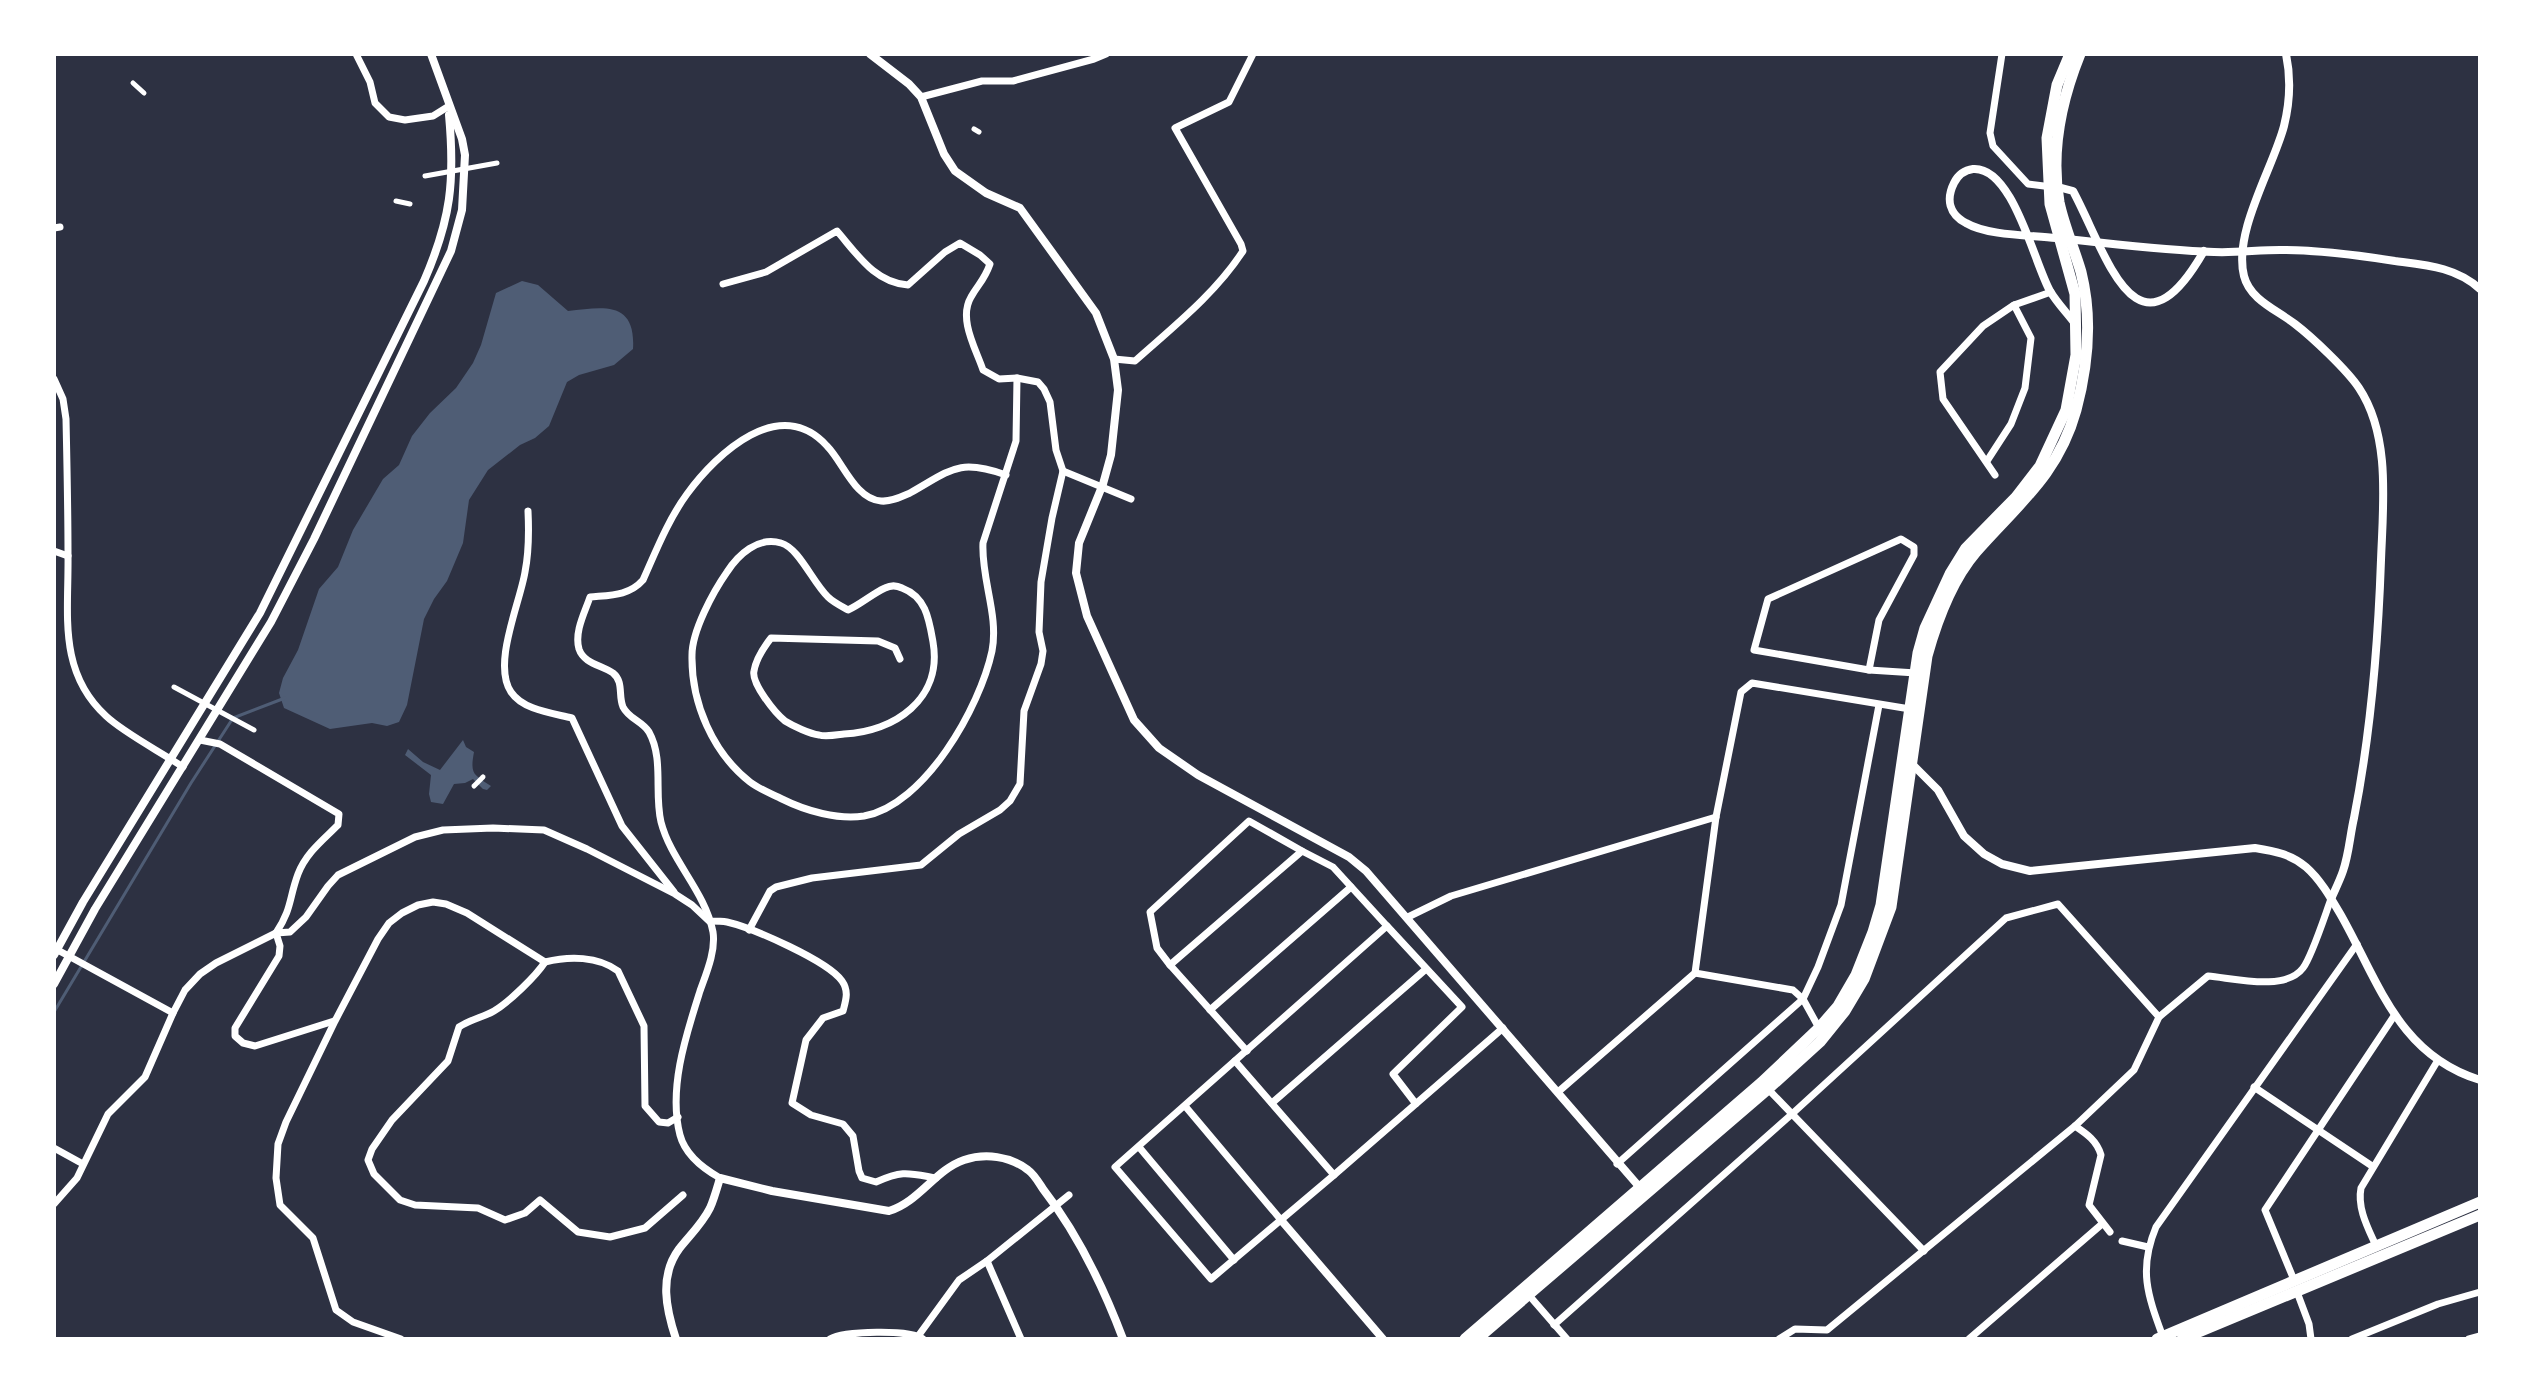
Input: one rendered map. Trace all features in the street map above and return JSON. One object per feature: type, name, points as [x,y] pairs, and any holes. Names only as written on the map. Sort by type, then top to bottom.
[{"type":"main road","points":[[1477,1339],[1526,1292],[1820,1042],[1845,1011],[1864,979],[1891,907],[1927,656],[1943,609],[1974,554],[2023,503],[2048,471],[2075,413],[2086,357],[2088,326],[2081,273],[2053,187],[2049,122],[2057,85],[2070,54]]},
{"type":"main road","points":[[1643,1191],[1819,1028],[1838,1006],[1856,975],[1873,932],[1881,905],[1918,653],[1925,628],[1966,548],[2040,466],[2066,410],[2076,355],[2075,294],[2050,204],[2058,124],[2066,88],[2080,54]]},
{"type":"main road","points":[[2182,1339],[2376,1246],[2480,1202]]},
{"type":"main road","points":[[2161,1338],[2480,1215]]},
{"type":"main road","points":[[1465,1339],[1526,1292]]},
{"type":"street","points":[[356,54],[370,82],[375,103],[389,117],[405,120],[433,116],[449,106]]},
{"type":"street","points":[[54,984],[95,909],[271,622],[451,251],[462,210],[465,155],[431,54]]},
{"type":"street","points":[[870,54],[921,97],[955,171],[986,193],[1020,208],[1096,313],[1114,359],[1118,390],[1111,455],[1079,543],[1076,573],[1087,616],[1134,720],[1159,748],[1198,775],[1349,857],[1366,871],[1643,1191]]},
{"type":"street","points":[[921,97],[982,81],[1013,81],[1106,54]]},
{"type":"street","points":[[1114,359],[1135,361],[1196,307],[1243,251],[1175,128],[1229,102],[1253,54]]},
{"type":"street","points":[[2002,54],[1990,133],[1993,146],[2028,184],[2073,191],[2112,270],[2128,295],[2145,303],[2164,301],[2209,252]]},
{"type":"street","points":[[1779,1339],[1795,1329],[1827,1330],[2075,1126],[2134,1070],[2159,1017],[2208,976],[2271,983],[2290,978],[2303,968],[2344,870],[2373,702],[2383,509],[2381,461],[2377,432],[2359,387],[2298,326],[2250,292],[2243,274],[2242,251],[2248,226],[2284,128],[2290,97],[2286,54]]},
{"type":"street","points":[[133,83],[144,93]]},
{"type":"street","points":[[173,1013],[55,951],[237,654],[289,559],[437,253],[449,212],[452,186],[449,106]]},
{"type":"street","points":[[425,176],[497,163]]},
{"type":"street","points":[[2076,326],[2051,292],[2005,188],[1990,172],[1976,169],[1957,177],[1949,194],[1951,209],[1966,224],[2004,232],[2138,246],[2209,252],[2282,250],[2354,255],[2445,268],[2480,289]]},
{"type":"street","points":[[396,201],[410,204]]},
{"type":"street","points":[[723,284],[766,272],[837,231],[877,275],[892,284],[908,285],[945,252],[960,243],[990,264],[966,308],[967,324],[983,370],[999,379],[1038,382],[1044,389],[1050,402],[1056,450],[1063,471],[1041,582],[1041,664],[1024,711],[1020,784],[1010,801],[959,834],[921,865],[812,878],[776,887],[770,891],[749,930]]},
{"type":"street","points":[[1995,475],[1943,399],[1940,372],[1983,326],[2014,305],[2051,292]]},
{"type":"street","points":[[1987,461],[2011,424],[2025,388],[2031,338],[2014,305]]},
{"type":"street","points":[[900,659],[895,648],[878,641],[771,638],[754,671],[754,682],[785,721],[819,735],[859,733],[901,719],[923,696],[932,675],[935,649],[921,598],[912,591],[895,585],[884,588],[848,610],[829,598],[790,547],[778,542],[759,544],[739,554],[697,629],[692,653],[698,700],[713,741],[752,784],[794,805],[838,817],[864,816],[889,808],[909,793],[946,753],[960,730],[974,702],[992,651],[993,627],[982,555],[983,543],[1016,441],[1017,378]]},
{"type":"street","points":[[54,379],[63,399],[66,419],[69,650],[83,689],[106,717],[183,767]]},
{"type":"street","points":[[1006,475],[981,466],[957,467],[900,498],[878,501],[863,494],[827,444],[812,433],[792,426],[774,426],[749,434],[707,470],[671,518],[643,580],[635,589],[590,597],[579,626],[579,650],[585,659],[614,674],[620,682],[621,703],[628,715],[648,731],[657,759],[661,822],[671,846],[698,890],[713,934],[711,959],[694,1012],[676,1094],[680,1137],[699,1165],[720,1178],[772,1191],[889,1211],[900,1208],[962,1160],[983,1156],[1002,1157],[1028,1170],[1057,1207],[1103,1286],[1123,1339]]},
{"type":"street","points":[[1063,471],[1131,499]]},
{"type":"street","points":[[528,511],[526,571],[505,653],[505,674],[510,692],[524,705],[572,718],[622,826],[675,894]]},
{"type":"street","points":[[1869,670],[1879,620],[1914,555],[1914,547],[1901,539],[1768,599],[1754,650],[1869,670],[1916,673]]},
{"type":"street","points":[[54,551],[68,556]]},
{"type":"street","points":[[1558,1092],[1695,973],[1716,817],[1741,692],[1752,683],[1910,709]]},
{"type":"street","points":[[174,687],[254,730]]},
{"type":"street","points":[[1617,1164],[1803,999],[1841,905],[1879,705]]},
{"type":"street","points":[[200,740],[220,744],[339,814],[338,825],[309,853],[298,874],[288,915],[276,933]]},
{"type":"street","points":[[1913,765],[1938,790],[1964,836],[1984,854],[2002,864],[2030,871],[2255,848],[2282,852],[2306,867],[2331,899],[2394,1016],[2410,1036],[2438,1060],[2480,1080]]},
{"type":"street","points":[[474,786],[483,777]]},
{"type":"street","points":[[1408,917],[1451,896],[1716,817]]},
{"type":"street","points":[[1247,1051],[1157,948],[1150,912],[1249,821],[1333,867],[1462,1007],[1393,1074],[1416,1104]]},
{"type":"street","points":[[54,1204],[77,1178],[108,1114],[145,1077],[185,990],[200,974],[276,933],[290,932],[306,917],[338,875],[415,837],[443,830],[493,828],[544,830],[675,894],[709,921],[727,922],[749,930],[807,955],[828,968],[843,982],[847,996],[843,1011],[823,1018],[806,1040],[792,1103],[811,1115],[843,1124],[853,1136],[862,1178],[876,1182],[896,1173],[907,1172],[936,1178]]},
{"type":"street","points":[[1170,965],[1302,851]]},
{"type":"street","points":[[1210,1010],[1351,887]]},
{"type":"street","points":[[401,1339],[353,1322],[336,1310],[313,1238],[280,1205],[276,1178],[278,1144],[286,1122],[335,1021],[389,923],[418,905],[433,902],[446,904],[467,913],[545,962]]},
{"type":"street","points":[[1554,1325],[1792,1114],[2006,918],[2058,904],[2159,1017]]},
{"type":"street","points":[[1387,926],[1115,1167],[1211,1279],[1503,1028]]},
{"type":"street","points":[[276,933],[279,956],[235,1028],[235,1036],[243,1043],[255,1046],[335,1021]]},
{"type":"street","points":[[2161,1338],[2146,1286],[2145,1266],[2156,1227],[2357,944]]},
{"type":"street","points":[[678,1117],[668,1123],[659,1122],[645,1106],[644,1026],[618,971],[598,960],[561,958],[545,962],[537,974],[493,1012],[459,1027],[448,1061],[392,1120],[368,1160],[374,1174],[400,1200],[415,1205],[478,1208],[505,1220],[525,1213],[540,1200],[578,1232],[610,1237],[645,1228],[683,1195]]},
{"type":"street","points":[[1272,1103],[1426,969]]},
{"type":"street","points":[[1695,973],[1793,990],[1803,999],[1819,1028]]},
{"type":"street","points":[[2311,1339],[2309,1324],[2265,1210],[2394,1016]]},
{"type":"street","points":[[2376,1246],[2363,1215],[2359,1197],[2361,1188],[2438,1060]]},
{"type":"street","points":[[1235,1061],[1334,1175]]},
{"type":"street","points":[[2254,1087],[2372,1166]]},
{"type":"street","points":[[1768,1089],[1924,1251]]},
{"type":"street","points":[[1185,1106],[1383,1339]]},
{"type":"street","points":[[2075,1126],[2089,1135],[2101,1155],[2089,1205],[2110,1232]]},
{"type":"street","points":[[1139,1147],[1234,1260]]},
{"type":"street","points":[[54,1148],[83,1164]]},
{"type":"street","points":[[676,1339],[665,1297],[667,1275],[677,1252],[709,1209],[720,1178]]},
{"type":"street","points":[[830,1339],[842,1333],[919,1337],[959,1280],[1069,1195]]},
{"type":"street","points":[[1969,1339],[2096,1233],[2102,1224]]},
{"type":"street","points":[[2122,1241],[2148,1247]]},
{"type":"street","points":[[987,1261],[1021,1339]]},
{"type":"street","points":[[1526,1292],[1567,1339]]},
{"type":"street","points":[[2352,1339],[2438,1304],[2480,1292]]},
{"type":"street","points":[[2469,1339],[2480,1336]]},
{"type":"water","points":[[522,281],[538,285],[568,311],[605,308],[623,314],[633,333],[633,349],[614,365],[579,375],[567,382],[549,426],[488,470],[469,500],[463,543],[447,581],[424,619],[407,705],[399,722],[387,726],[372,723],[330,729],[284,708],[279,693],[283,678],[298,650],[319,589],[338,567],[353,530],[383,479],[399,465],[412,436],[456,388],[473,363],[496,293]]},
{"type":"water","points":[[463,740],[466,747],[474,752],[474,773],[491,786],[483,789],[473,779],[454,784],[443,804],[431,802],[431,775],[405,755],[408,749],[423,762],[440,770]]},
{"type":"waterway","points":[[54,1012],[233,718],[285,698]]}]
